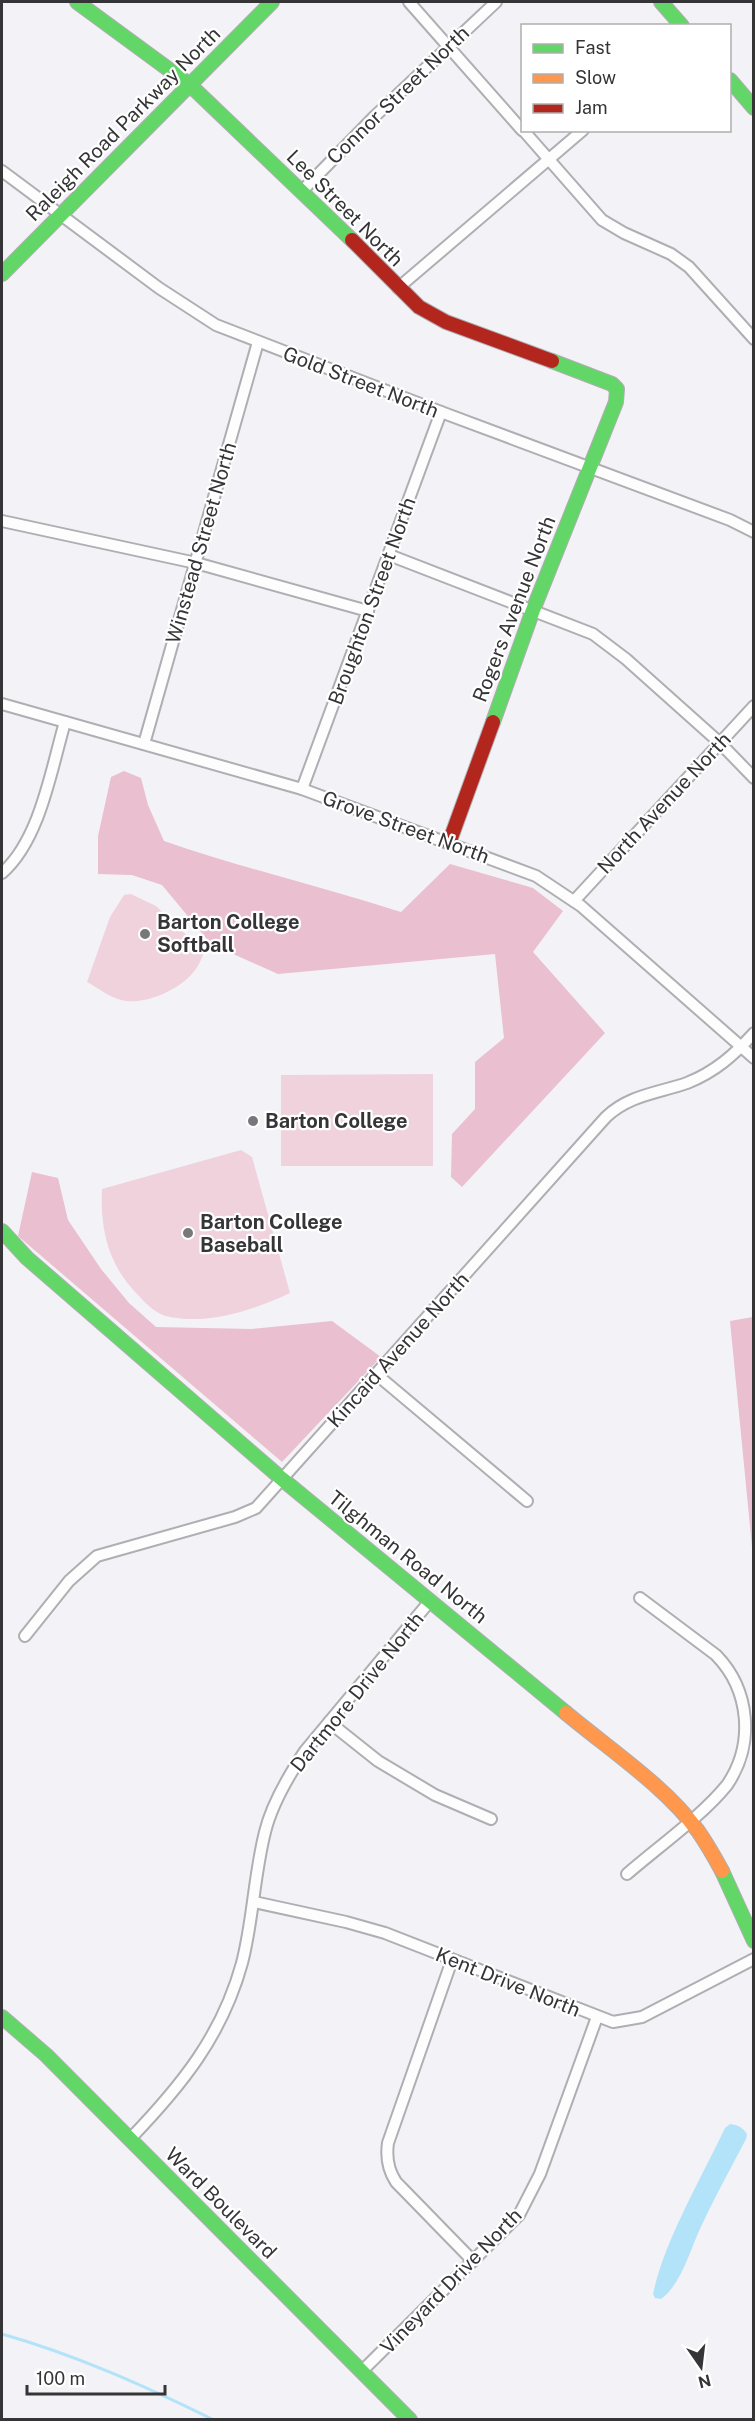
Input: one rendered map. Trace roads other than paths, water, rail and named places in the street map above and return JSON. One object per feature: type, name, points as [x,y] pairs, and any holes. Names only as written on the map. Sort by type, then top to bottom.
[{"type":"street","name":"Lee Street North","points":[[77,2],[190,85],[302,191],[419,307],[447,321],[612,384],[617,389]]},
{"type":"street","name":"Raleigh Road Parkway North","points":[[2,274],[272,2]]},
{"type":"street","points":[[409,2],[521,128]]},
{"type":"street","name":"Connor Street North","points":[[302,191],[448,44],[496,2]]},
{"type":"street","points":[[661,2],[680,24]]},
{"type":"street","points":[[731,83],[753,108]]},
{"type":"street","points":[[525,132],[602,220],[624,233],[671,254],[689,267],[753,339]]},
{"type":"street","points":[[398,288],[581,132]]},
{"type":"street","name":"Gold Street North","points":[[2,171],[60,216],[193,312],[216,326],[730,520],[753,532]]},
{"type":"street","name":"Winstead Street North","points":[[144,744],[258,342]]},
{"type":"street","name":"Rogers Avenue North","points":[[448,843],[534,610],[616,402],[617,389]]},
{"type":"street","name":"Broughton Street North","points":[[302,789],[441,412]]},
{"type":"street","points":[[2,521],[196,563],[368,611]]},
{"type":"street","points":[[389,555],[534,610],[602,640],[720,743],[753,778]]},
{"type":"street","name":"Grove Street North","points":[[2,704],[302,789],[536,876],[574,901],[753,1058]]},
{"type":"street","name":"North Avenue North","points":[[574,901],[753,706]]},
{"type":"street","points":[[2,873],[20,854],[32,830],[65,722]]},
{"type":"street","name":"Kincaid Avenue North","points":[[25,1636],[69,1581],[97,1556],[256,1508],[619,1105],[711,1072],[741,1048],[753,1033]]},
{"type":"street","name":"Tilghman Road North","points":[[2,1231],[27,1258],[282,1479],[652,1784],[689,1821],[722,1869],[753,1941]]},
{"type":"street","points":[[376,1374],[527,1501]]},
{"type":"street","points":[[627,1874],[716,1797],[734,1775],[750,1735],[746,1705],[740,1689],[725,1664],[640,1598]]},
{"type":"street","name":"Dartmore Drive North","points":[[130,2139],[172,2095],[206,2048],[231,1997],[242,1963],[266,1830],[277,1801],[296,1765],[430,1601]]},
{"type":"street","points":[[329,1722],[378,1761],[435,1795],[491,1820]]},
{"type":"street","name":"Kent Drive North","points":[[254,1902],[327,1917],[385,1933],[597,2017],[619,2022],[642,2017],[753,1959]]},
{"type":"street","points":[[452,1960],[388,2143],[387,2158],[388,2167],[396,2182],[473,2261]]},
{"type":"street","name":"Ward Boulevard","points":[[2,2017],[46,2055],[410,2420]]},
{"type":"street","name":"Vineyard Drive North","points":[[362,2371],[512,2223],[529,2199],[597,2017]]},
{"type":"water","points":[[730,2124],[743,2130],[747,2134],[746,2139],[704,2219],[674,2286],[661,2299],[655,2298],[653,2294],[658,2274],[684,2209],[725,2128]]},
{"type":"waterway","points":[[2,2334],[110,2372],[214,2420]]},
{"type":"place","name":"Barton College Softball","points":[[145,934]]},
{"type":"place","name":"Barton College","points":[[253,1121]]},
{"type":"place","name":"Barton College Baseball","points":[[188,1233]]}]
